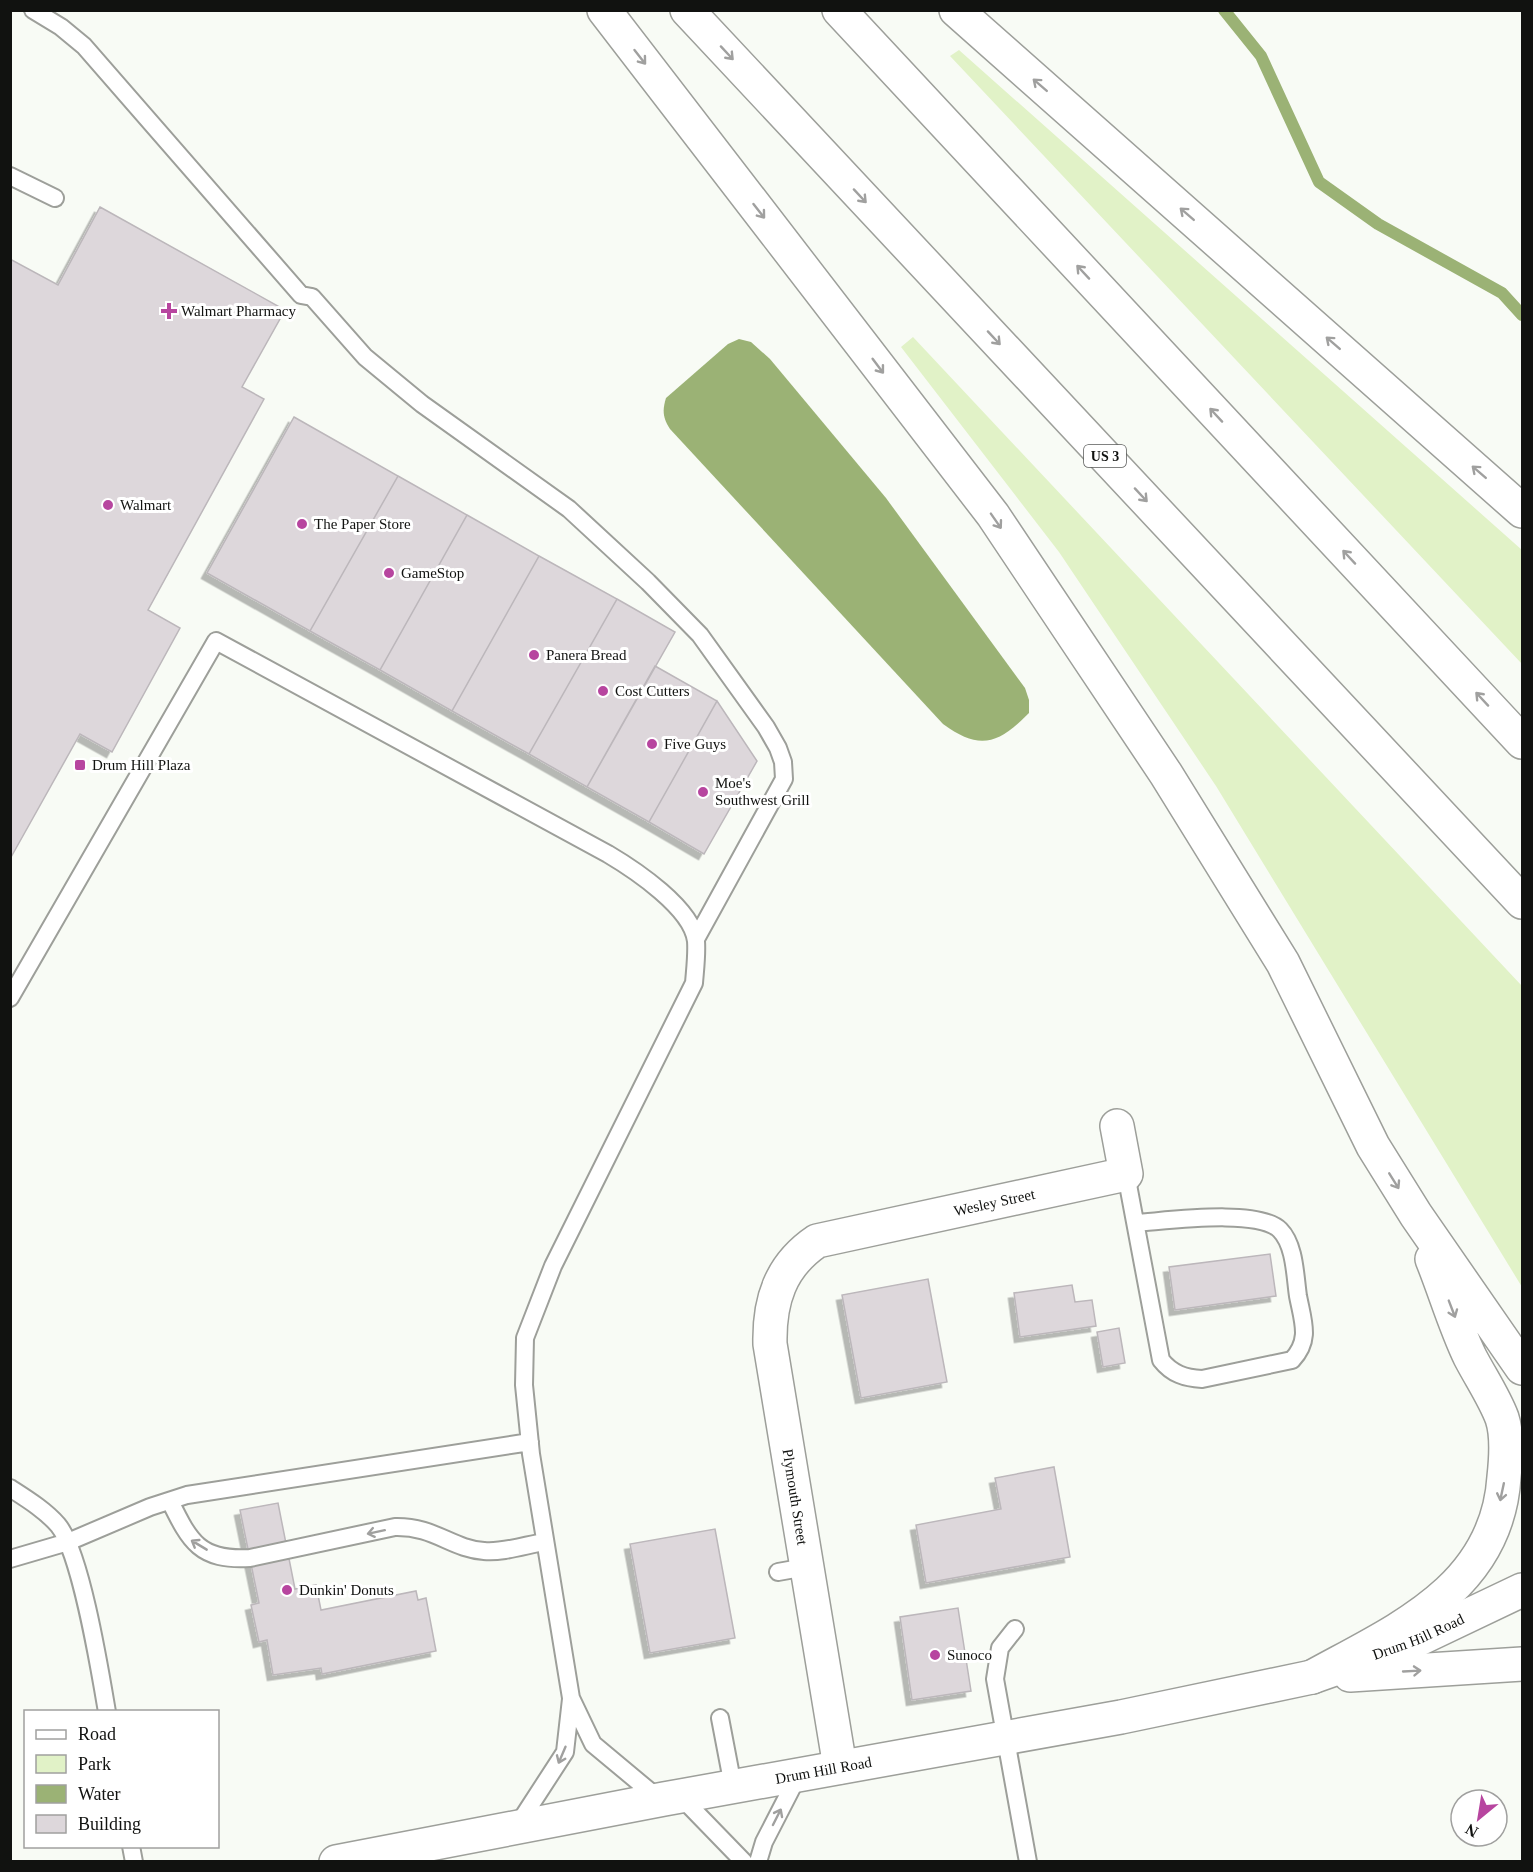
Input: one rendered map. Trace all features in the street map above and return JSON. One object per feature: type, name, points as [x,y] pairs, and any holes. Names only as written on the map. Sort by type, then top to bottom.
[{"type":"main road","points":[[604,10],[993,515],[1166,774],[1283,963],[1373,1146],[1416,1215],[1522,1368]]},
{"type":"main road","name":"US 3","points":[[687,10],[1522,902]]},
{"type":"main road","points":[[839,10],[1522,742]]},
{"type":"main road","points":[[956,10],[1522,511]]},
{"type":"main road","points":[[1117,1126],[1126,1174]]},
{"type":"main road","name":"Wesley Street","points":[[817,1241],[1126,1174]]},
{"type":"main road","points":[[1312,1677],[1420,1617],[1445,1598],[1467,1573],[1484,1546],[1496,1517],[1504,1487],[1506,1454],[1503,1420],[1470,1356],[1416,1215]]},
{"type":"main road","name":"Plymouth Street","points":[[817,1241],[800,1254],[778,1284],[773,1299],[769,1328],[792,1570],[840,1767]]},
{"type":"main road","name":"Drum Hill Road","points":[[351,1860],[733,1786],[1120,1717],[1312,1677],[1419,1639],[1522,1590]]},
{"type":"main road","name":"Drum Hill Road","points":[[1312,1677],[1522,1664]]},
{"type":"lane","points":[[33,10],[61,27],[106,69],[301,295],[312,297],[365,357],[422,404],[569,509],[648,582],[700,635],[766,728],[781,755],[784,779],[696,939],[694,984],[553,1266],[525,1338],[524,1385],[530,1442],[544,1542],[571,1698],[593,1744],[670,1798],[744,1862]]},
{"type":"lane","points":[[10,176],[55,198]]},
{"type":"lane","points":[[10,998],[216,641],[608,854],[645,877],[678,908],[696,939]]},
{"type":"lane","points":[[1126,1174],[1161,1360],[1167,1368],[1188,1378],[1202,1379],[1292,1360],[1301,1350],[1305,1332],[1290,1246],[1280,1230],[1249,1218],[1221,1217],[1136,1223]]},
{"type":"lane","points":[[10,1559],[68,1542],[187,1495],[530,1442]]},
{"type":"lane","points":[[10,1488],[38,1507],[58,1525],[68,1542],[96,1652],[107,1710]]},
{"type":"lane","points":[[170,1501],[189,1539],[229,1559],[250,1558],[395,1527],[411,1527],[433,1532],[484,1551],[544,1542]]},
{"type":"lane","points":[[1015,1629],[1000,1648],[995,1679],[1028,1862]]},
{"type":"lane","points":[[517,1827],[543,1790],[565,1752],[571,1698]]},
{"type":"lane","points":[[720,1718],[733,1786]]},
{"type":"lane","points":[[758,1862],[764,1842],[799,1774]]},
{"type":"green space","points":[[959,50],[1522,550],[1522,664],[950,56]]},
{"type":"green space","points":[[913,337],[1522,986],[1522,1287],[1216,786],[1059,552],[901,347]]},
{"type":"water","points":[[739,339],[751,342],[770,359],[886,498],[1025,688],[1029,700],[1029,713],[1008,732],[988,740],[978,741],[956,733],[943,724],[670,429],[664,414],[666,398],[728,344]]},
{"type":"building","name":"Walmart","points":[[100,207],[285,310],[242,387],[264,399],[148,610],[180,628],[112,752],[80,734],[10,859],[10,259],[58,285]]},
{"type":"building","name":"The Paper Store","points":[[294,417],[398,476],[310,631],[207,573]]},
{"type":"building","name":"GameStop","points":[[398,476],[467,515],[380,670],[310,631]]},
{"type":"building","points":[[467,515],[539,556],[452,711],[380,670]]},
{"type":"building","name":"Panera Bread","points":[[539,556],[617,599],[529,754],[452,711]]},
{"type":"building","name":"Cost Cutters","points":[[617,599],[675,632],[587,787],[529,754]]},
{"type":"building","name":"Five Guys","points":[[655,666],[717,701],[649,822],[587,787]]},
{"type":"building","name":"Moe's Southwest Grill","points":[[717,701],[757,761],[704,854],[649,822]]},
{"type":"building","points":[[1270,1254],[1276,1296],[1175,1310],[1169,1267]]},
{"type":"building","points":[[928,1279],[947,1382],[861,1398],[842,1295]]},
{"type":"building","points":[[1072,1285],[1075,1302],[1092,1300],[1096,1326],[1020,1337],[1014,1293]]},
{"type":"building","points":[[1119,1328],[1125,1363],[1103,1367],[1097,1332]]},
{"type":"building","points":[[1054,1467],[1070,1557],[926,1583],[916,1525],[1001,1509],[995,1478]]},
{"type":"building","name":"Dunkin' Donuts","points":[[278,1503],[295,1589],[316,1585],[321,1610],[416,1591],[418,1600],[426,1598],[436,1651],[322,1674],[321,1668],[273,1675],[267,1640],[259,1642],[251,1605],[259,1603],[240,1510]]},
{"type":"building","points":[[715,1529],[735,1638],[650,1653],[630,1544]]},
{"type":"building","points":[[958,1608],[971,1691],[912,1700],[900,1617]]},
{"type":"waterway","points":[[1224,10],[1261,56],[1319,182],[1378,224],[1502,293],[1522,315]]},
{"type":"place","name":"Walmart Pharmacy","points":[[169,311]]},
{"type":"place","name":"Walmart","points":[[108,505]]},
{"type":"place","name":"The Paper Store","points":[[302,524]]},
{"type":"place","name":"GameStop","points":[[389,573]]},
{"type":"place","name":"Panera Bread","points":[[534,655]]},
{"type":"place","name":"Cost Cutters","points":[[603,691]]},
{"type":"place","name":"Five Guys","points":[[652,744]]},
{"type":"place","name":"Drum Hill Plaza","points":[[80,765]]},
{"type":"place","name":"Moe's Southwest Grill","points":[[703,792]]},
{"type":"place","name":"Dunkin' Donuts","points":[[287,1590]]},
{"type":"place","name":"Sunoco","points":[[935,1655]]}]
